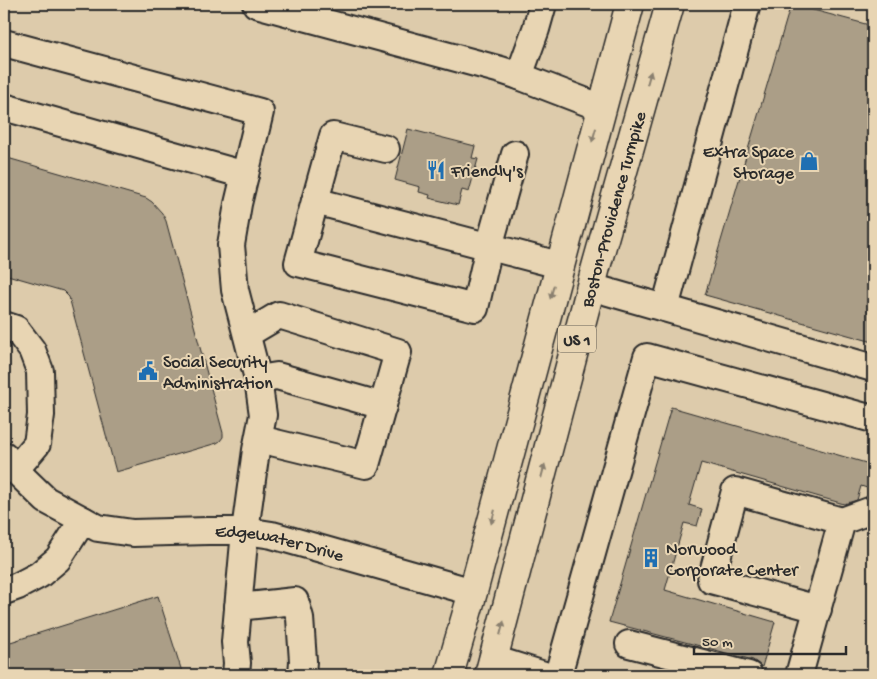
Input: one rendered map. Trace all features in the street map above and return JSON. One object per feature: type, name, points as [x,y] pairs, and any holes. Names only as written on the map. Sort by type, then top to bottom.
[{"type":"main road","name":"Boston-Providence Turnpike","points":[[448,675],[630,4]]},
{"type":"main road","name":"Boston-Providence Turnpike","points":[[491,667],[591,287],[670,4]]},
{"type":"lane","points":[[256,4],[283,7],[519,76],[602,108]]},
{"type":"lane","points":[[519,76],[543,4]]},
{"type":"lane","points":[[665,308],[747,4]]},
{"type":"lane","points":[[4,43],[260,112],[238,204],[231,245],[234,290],[258,378],[263,415],[245,531],[235,642],[236,675]]},
{"type":"lane","points":[[4,107],[245,175]]},
{"type":"lane","points":[[386,149],[333,136],[298,263],[475,308],[489,247],[515,154]]},
{"type":"lane","points":[[315,201],[559,265]]},
{"type":"lane","points":[[591,287],[873,368]]},
{"type":"lane","points":[[247,334],[278,315],[398,352],[366,465],[259,439]]},
{"type":"lane","points":[[4,325],[16,329],[32,350],[40,372],[41,415],[37,444],[9,462]]},
{"type":"lane","points":[[558,675],[647,357],[873,420]]},
{"type":"lane","points":[[258,378],[277,376],[383,406]]},
{"type":"lane","name":"Edgewater Drive","points":[[9,462],[46,500],[98,528],[133,533],[208,530],[245,531],[280,537],[472,592]]},
{"type":"lane","points":[[818,609],[710,580],[735,491],[842,521],[873,510]]},
{"type":"lane","points":[[4,591],[39,575],[58,559],[83,520]]},
{"type":"lane","points":[[799,675],[842,521]]},
{"type":"lane","points":[[238,606],[295,601],[300,618],[302,675]]},
{"type":"lane","points":[[629,644],[749,675]]},
{"type":"lane","points":[[491,667],[544,675]]},
{"type":"building","name":"Extra Space Storage","points":[[791,4],[873,26],[873,342],[705,295]]},
{"type":"building","name":"Friendly's","points":[[408,129],[475,146],[472,158],[478,159],[469,192],[462,190],[458,205],[429,198],[430,195],[419,192],[420,187],[395,180]]},
{"type":"building","name":"Social Security Administration","points":[[4,157],[146,198],[162,213],[166,221],[223,433],[220,441],[116,472],[69,297],[63,291],[4,274]]},
{"type":"building","name":"Norwood Corporate Center","points":[[671,407],[873,465],[873,490],[861,486],[857,500],[844,504],[701,463],[689,505],[702,509],[697,526],[684,523],[665,590],[775,622],[762,667],[753,660],[609,622]]},
{"type":"building","points":[[158,596],[183,675],[4,675],[4,644]]},
{"type":"place","name":"Extra Space Storage","points":[[809,161]]},
{"type":"place","name":"Friendly's","points":[[436,170]]},
{"type":"place","name":"Social Security Administration","points":[[148,371]]},
{"type":"place","name":"Norwood Corporate Center","points":[[651,558]]}]
